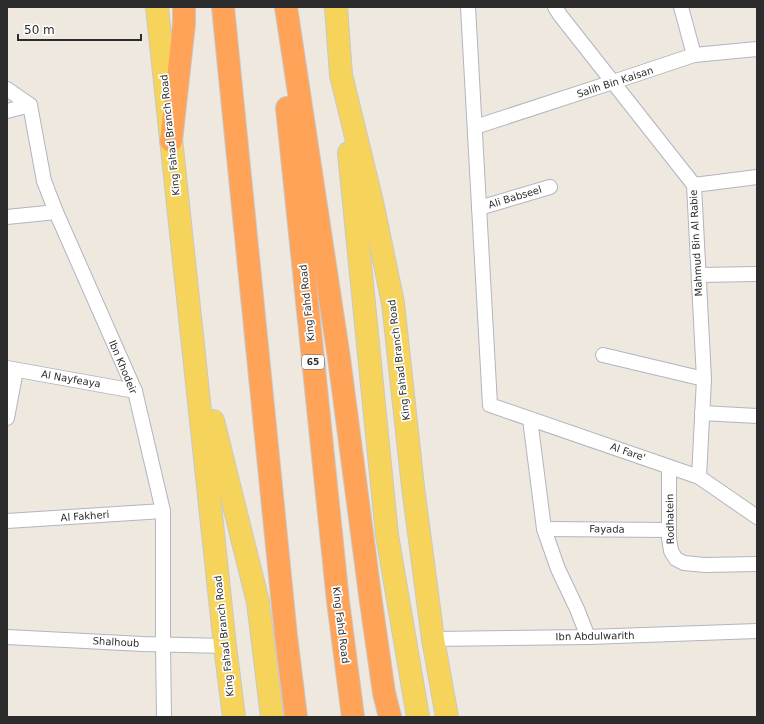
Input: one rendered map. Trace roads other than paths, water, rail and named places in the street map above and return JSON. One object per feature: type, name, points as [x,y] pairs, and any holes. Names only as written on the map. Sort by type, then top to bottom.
[{"type":"highway","points":[[171,141],[184,24],[184,7]]},
{"type":"highway","points":[[223,7],[286,636],[296,717]]},
{"type":"highway","name":"King Fahd Road","points":[[277,7],[338,601],[353,717]]},
{"type":"highway","points":[[286,7],[338,350],[384,693],[390,717]]},
{"type":"main road","name":"King Fahad Branch Road","points":[[157,7],[225,646],[234,717]]},
{"type":"main road","name":"King Fahad Branch Road","points":[[336,7],[341,75],[372,202],[393,303],[414,494],[433,639],[447,717]]},
{"type":"main road","points":[[341,75],[387,535],[418,717]]},
{"type":"main road","points":[[193,342],[258,602],[272,717]]},
{"type":"street","points":[[468,7],[479,208]]},
{"type":"street","name":"Mahmud Bin Al Rabie","points":[[555,7],[694,185],[704,379],[699,477]]},
{"type":"street","points":[[681,7],[694,55]]},
{"type":"street","name":"Salih Bin Kaisan","points":[[475,127],[694,55],[757,49]]},
{"type":"street","points":[[7,89],[30,105]]},
{"type":"street","points":[[7,111],[30,105]]},
{"type":"street","name":"Ibn Khodeir","points":[[30,105],[44,181],[56,212],[135,391],[162,511],[162,644],[164,717]]},
{"type":"street","points":[[694,185],[757,177]]},
{"type":"street","name":"Ali Babseel","points":[[479,208],[550,186]]},
{"type":"street","name":"Al Fare'","points":[[479,208],[490,406],[699,477],[757,517]]},
{"type":"street","points":[[7,217],[56,212]]},
{"type":"street","points":[[698,275],[757,274]]},
{"type":"street","points":[[603,355],[704,379]]},
{"type":"street","points":[[7,418],[12,369]]},
{"type":"street","name":"Al Nayfeaya","points":[[12,369],[135,391]]},
{"type":"street","points":[[702,413],[757,416]]},
{"type":"street","points":[[530,419],[544,529],[558,569],[577,609],[588,637]]},
{"type":"street","name":"Rodhatein","points":[[669,467],[669,530],[671,551],[676,559],[684,563],[757,564]]},
{"type":"street","name":"Al Fakheri","points":[[7,521],[162,511]]},
{"type":"street","name":"Fayada","points":[[544,529],[669,530]]},
{"type":"street","name":"Ibn Abdulwarith","points":[[433,639],[588,637],[757,631]]},
{"type":"street","name":"Shalhoub","points":[[7,636],[225,646]]}]
